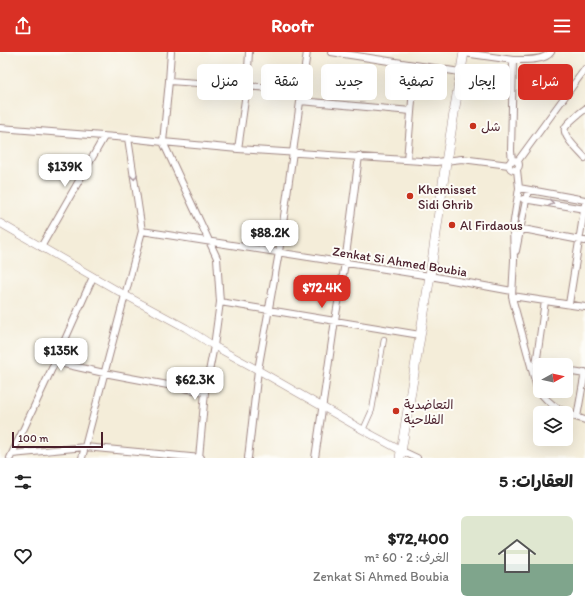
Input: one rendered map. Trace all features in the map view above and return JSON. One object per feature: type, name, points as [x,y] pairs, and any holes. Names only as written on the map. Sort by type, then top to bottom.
[{"type":"main road","points":[[462,64],[464,52]]},
{"type":"main road","points":[[401,454],[430,276],[456,100]]},
{"type":"street","points":[[11,456],[85,447],[200,458],[205,392],[214,346],[220,302],[217,258],[164,142],[171,52]]},
{"type":"street","points":[[248,64],[249,52]]},
{"type":"street","points":[[306,64],[307,52]]},
{"type":"street","points":[[331,52],[379,55],[411,64]]},
{"type":"street","points":[[464,52],[514,60],[544,57],[548,56],[551,52]]},
{"type":"street","points":[[513,162],[511,151],[514,60]]},
{"type":"street","points":[[533,359],[512,293],[514,260],[513,227],[519,188],[517,170],[510,169],[513,162],[585,69]]},
{"type":"street","points":[[169,81],[197,83]]},
{"type":"street","points":[[238,149],[245,100]]},
{"type":"street","points":[[408,160],[412,100]]},
{"type":"street","points":[[248,458],[258,370],[279,252],[300,101],[411,111]]},
{"type":"street","points":[[585,109],[566,126],[564,131],[566,136],[585,158]]},
{"type":"street","points":[[0,128],[128,138],[238,149],[436,162],[462,160],[513,162]]},
{"type":"street","points":[[41,247],[104,137]]},
{"type":"street","points":[[82,458],[142,232],[128,138]]},
{"type":"street","points":[[315,458],[335,320],[345,263],[359,156]]},
{"type":"street","points":[[519,188],[585,200]]},
{"type":"street","points":[[514,260],[528,190]]},
{"type":"street","points":[[518,197],[527,200],[585,207],[582,240],[569,304]]},
{"type":"street","points":[[0,223],[93,277],[186,328],[214,346],[363,430],[401,454],[417,458]]},
{"type":"street","points":[[513,227],[582,240]]},
{"type":"street","name":"Zenkat Si Ahmed Boubia","points":[[142,232],[430,276],[545,301],[585,307]]},
{"type":"street","points":[[11,456],[93,277]]},
{"type":"street","points":[[536,358],[545,301]]},
{"type":"street","points":[[220,302],[420,335]]},
{"type":"street","points":[[363,430],[372,410],[384,339]]},
{"type":"street","points":[[55,362],[205,392]]},
{"type":"street","points":[[573,372],[585,373],[577,417]]},
{"type":"street","points":[[545,398],[556,408],[585,420]]},
{"type":"place","name":"شل","points":[[473,126]]},
{"type":"place","name":"Khemisset Sidi Ghrib","points":[[410,196]]},
{"type":"place","name":"Al Firdaous","points":[[452,225]]},
{"type":"place","name":"التعاضدية الفلاحية","points":[[396,411]]}]
